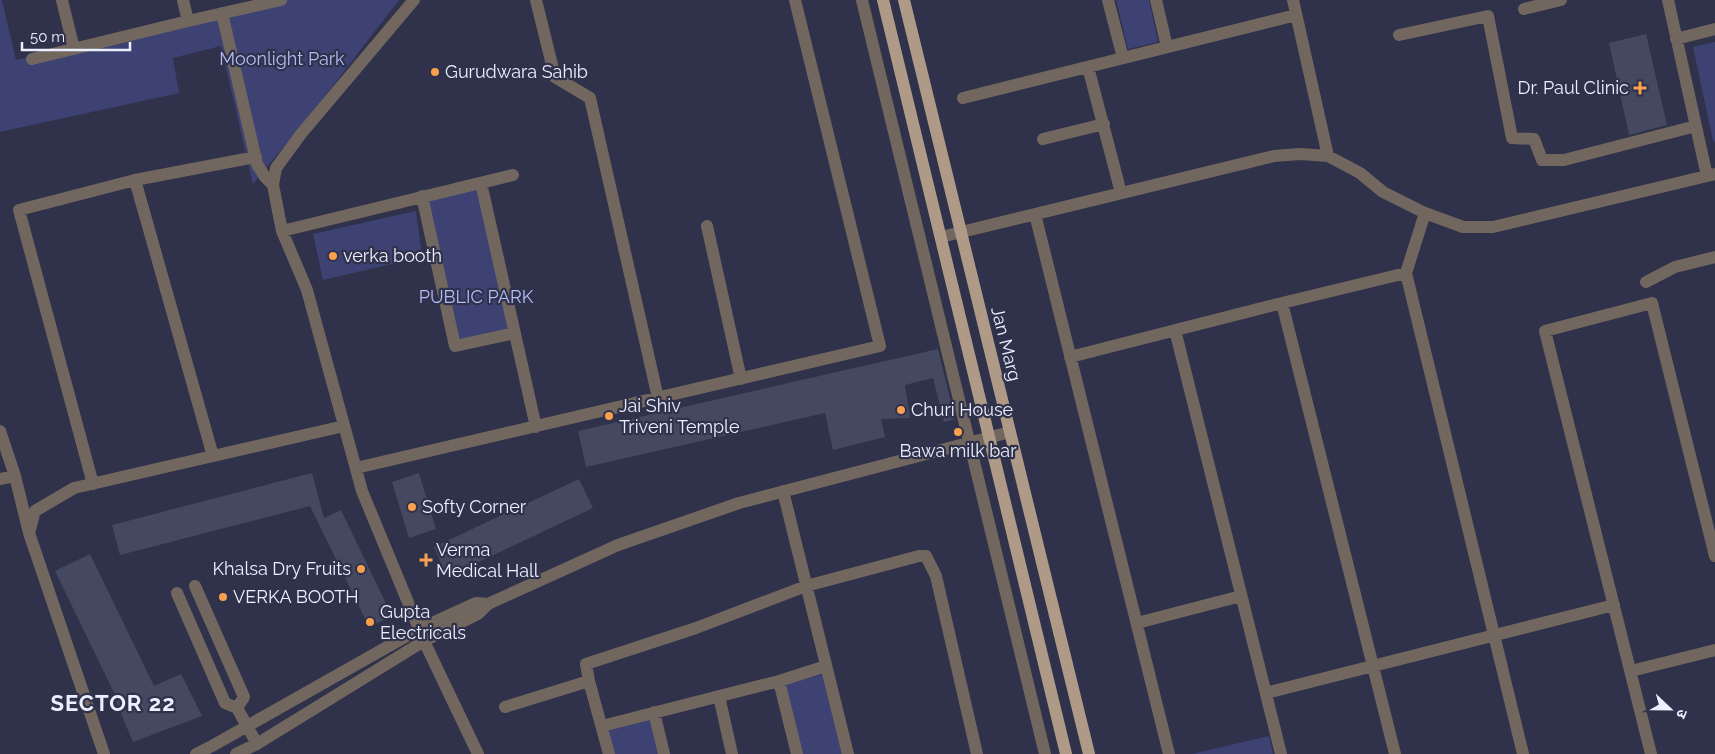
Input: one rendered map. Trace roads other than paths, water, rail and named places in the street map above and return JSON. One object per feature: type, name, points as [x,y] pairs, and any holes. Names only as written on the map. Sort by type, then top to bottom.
[{"type":"main road","points":[[883,0],[1066,754]]},
{"type":"main road","name":"Jan Marg","points":[[904,0],[1089,754]]},
{"type":"street","points":[[62,0],[74,49]]},
{"type":"street","points":[[183,0],[188,21]]},
{"type":"street","points":[[32,59],[281,0]]},
{"type":"street","points":[[414,0],[301,134],[276,168],[273,185],[282,231],[307,290],[362,491],[424,641],[478,754]]},
{"type":"street","points":[[536,0],[554,77],[590,98],[658,398]]},
{"type":"street","points":[[356,468],[536,428],[880,346],[795,0]]},
{"type":"street","points":[[862,0],[1045,754]]},
{"type":"street","points":[[1108,0],[1123,58]]},
{"type":"street","points":[[1156,0],[1167,47]]},
{"type":"street","points":[[1293,0],[1328,156]]},
{"type":"street","points":[[1524,9],[1561,0]]},
{"type":"street","points":[[941,237],[1274,156],[1300,154],[1328,156],[1360,173],[1383,192],[1425,213],[1463,227],[1493,227],[1711,175],[1696,126],[1668,0]]},
{"type":"street","points":[[222,13],[256,157],[260,170],[273,185]]},
{"type":"street","points":[[963,98],[1296,15]]},
{"type":"street","points":[[1399,35],[1488,16],[1512,138],[1534,140],[1542,160],[1564,160],[1696,126]]},
{"type":"street","points":[[1676,38],[1715,29]]},
{"type":"street","points":[[1088,67],[1122,193]]},
{"type":"street","points":[[1043,139],[1104,124]]},
{"type":"street","points":[[93,484],[19,210],[135,180],[256,157]]},
{"type":"street","points":[[282,231],[513,174]]},
{"type":"street","points":[[135,180],[213,456]]},
{"type":"street","points":[[481,183],[536,428]]},
{"type":"street","points":[[422,196],[455,346],[515,333]]},
{"type":"street","points":[[1425,213],[1406,273],[1523,754]]},
{"type":"street","points":[[1035,214],[1169,754]]},
{"type":"street","points":[[707,226],[741,378]]},
{"type":"street","points":[[1646,282],[1675,268],[1715,257]]},
{"type":"street","points":[[1070,357],[1406,273]]},
{"type":"street","points":[[1282,303],[1394,754]]},
{"type":"street","points":[[1651,754],[1545,331],[1652,303],[1715,556]]},
{"type":"street","points":[[1175,330],[1281,754]]},
{"type":"street","points":[[29,533],[35,511],[74,488],[344,426]]},
{"type":"street","points":[[0,431],[15,476],[29,533],[104,754]]},
{"type":"street","points":[[236,754],[257,744],[424,641],[478,614],[488,604],[618,545],[740,502],[1010,432]]},
{"type":"street","points":[[0,479],[15,476]]},
{"type":"street","points":[[783,491],[848,754]]},
{"type":"street","points":[[609,754],[586,664],[696,628],[806,586],[919,556],[926,556],[936,576],[977,754]]},
{"type":"street","points":[[195,586],[244,697],[238,708]]},
{"type":"street","points":[[177,593],[225,703],[238,708],[257,744]]},
{"type":"street","points":[[1137,623],[1241,596]]},
{"type":"street","points":[[196,754],[419,629],[476,603],[488,604]]},
{"type":"street","points":[[1266,693],[1614,605]]},
{"type":"street","points":[[1630,672],[1715,650]]},
{"type":"street","points":[[602,726],[826,666]]},
{"type":"street","points":[[779,680],[797,754]]},
{"type":"street","points":[[505,707],[589,681]]},
{"type":"street","points":[[719,696],[732,754]]},
{"type":"street","points":[[654,712],[664,754]]},
{"type":"place","name":"Gurudwara Sahib","points":[[435,72]]},
{"type":"place","name":"Dr. Paul Clinic","points":[[1640,88]]},
{"type":"place","name":"verka booth","points":[[333,256]]},
{"type":"place","name":"Churi House","points":[[901,410]]},
{"type":"place","name":"Jai Shiv Triveni Temple","points":[[609,416]]},
{"type":"place","name":"Bawa milk bar","points":[[958,432]]},
{"type":"place","name":"Softy Corner","points":[[412,507]]},
{"type":"place","name":"Verma Medical Hall","points":[[426,560]]},
{"type":"place","name":"Khalsa Dry Fruits","points":[[361,569]]},
{"type":"place","name":"VERKA BOOTH","points":[[223,597]]},
{"type":"place","name":"Gupta Electricals","points":[[370,622]]},
{"type":"district","name":"SECTOR 22","points":[[113,703]]},
{"type":"park label","name":"Moonlight Park","points":[[282,59]]},
{"type":"park label","name":"PUBLIC PARK","points":[[476,297]]}]
